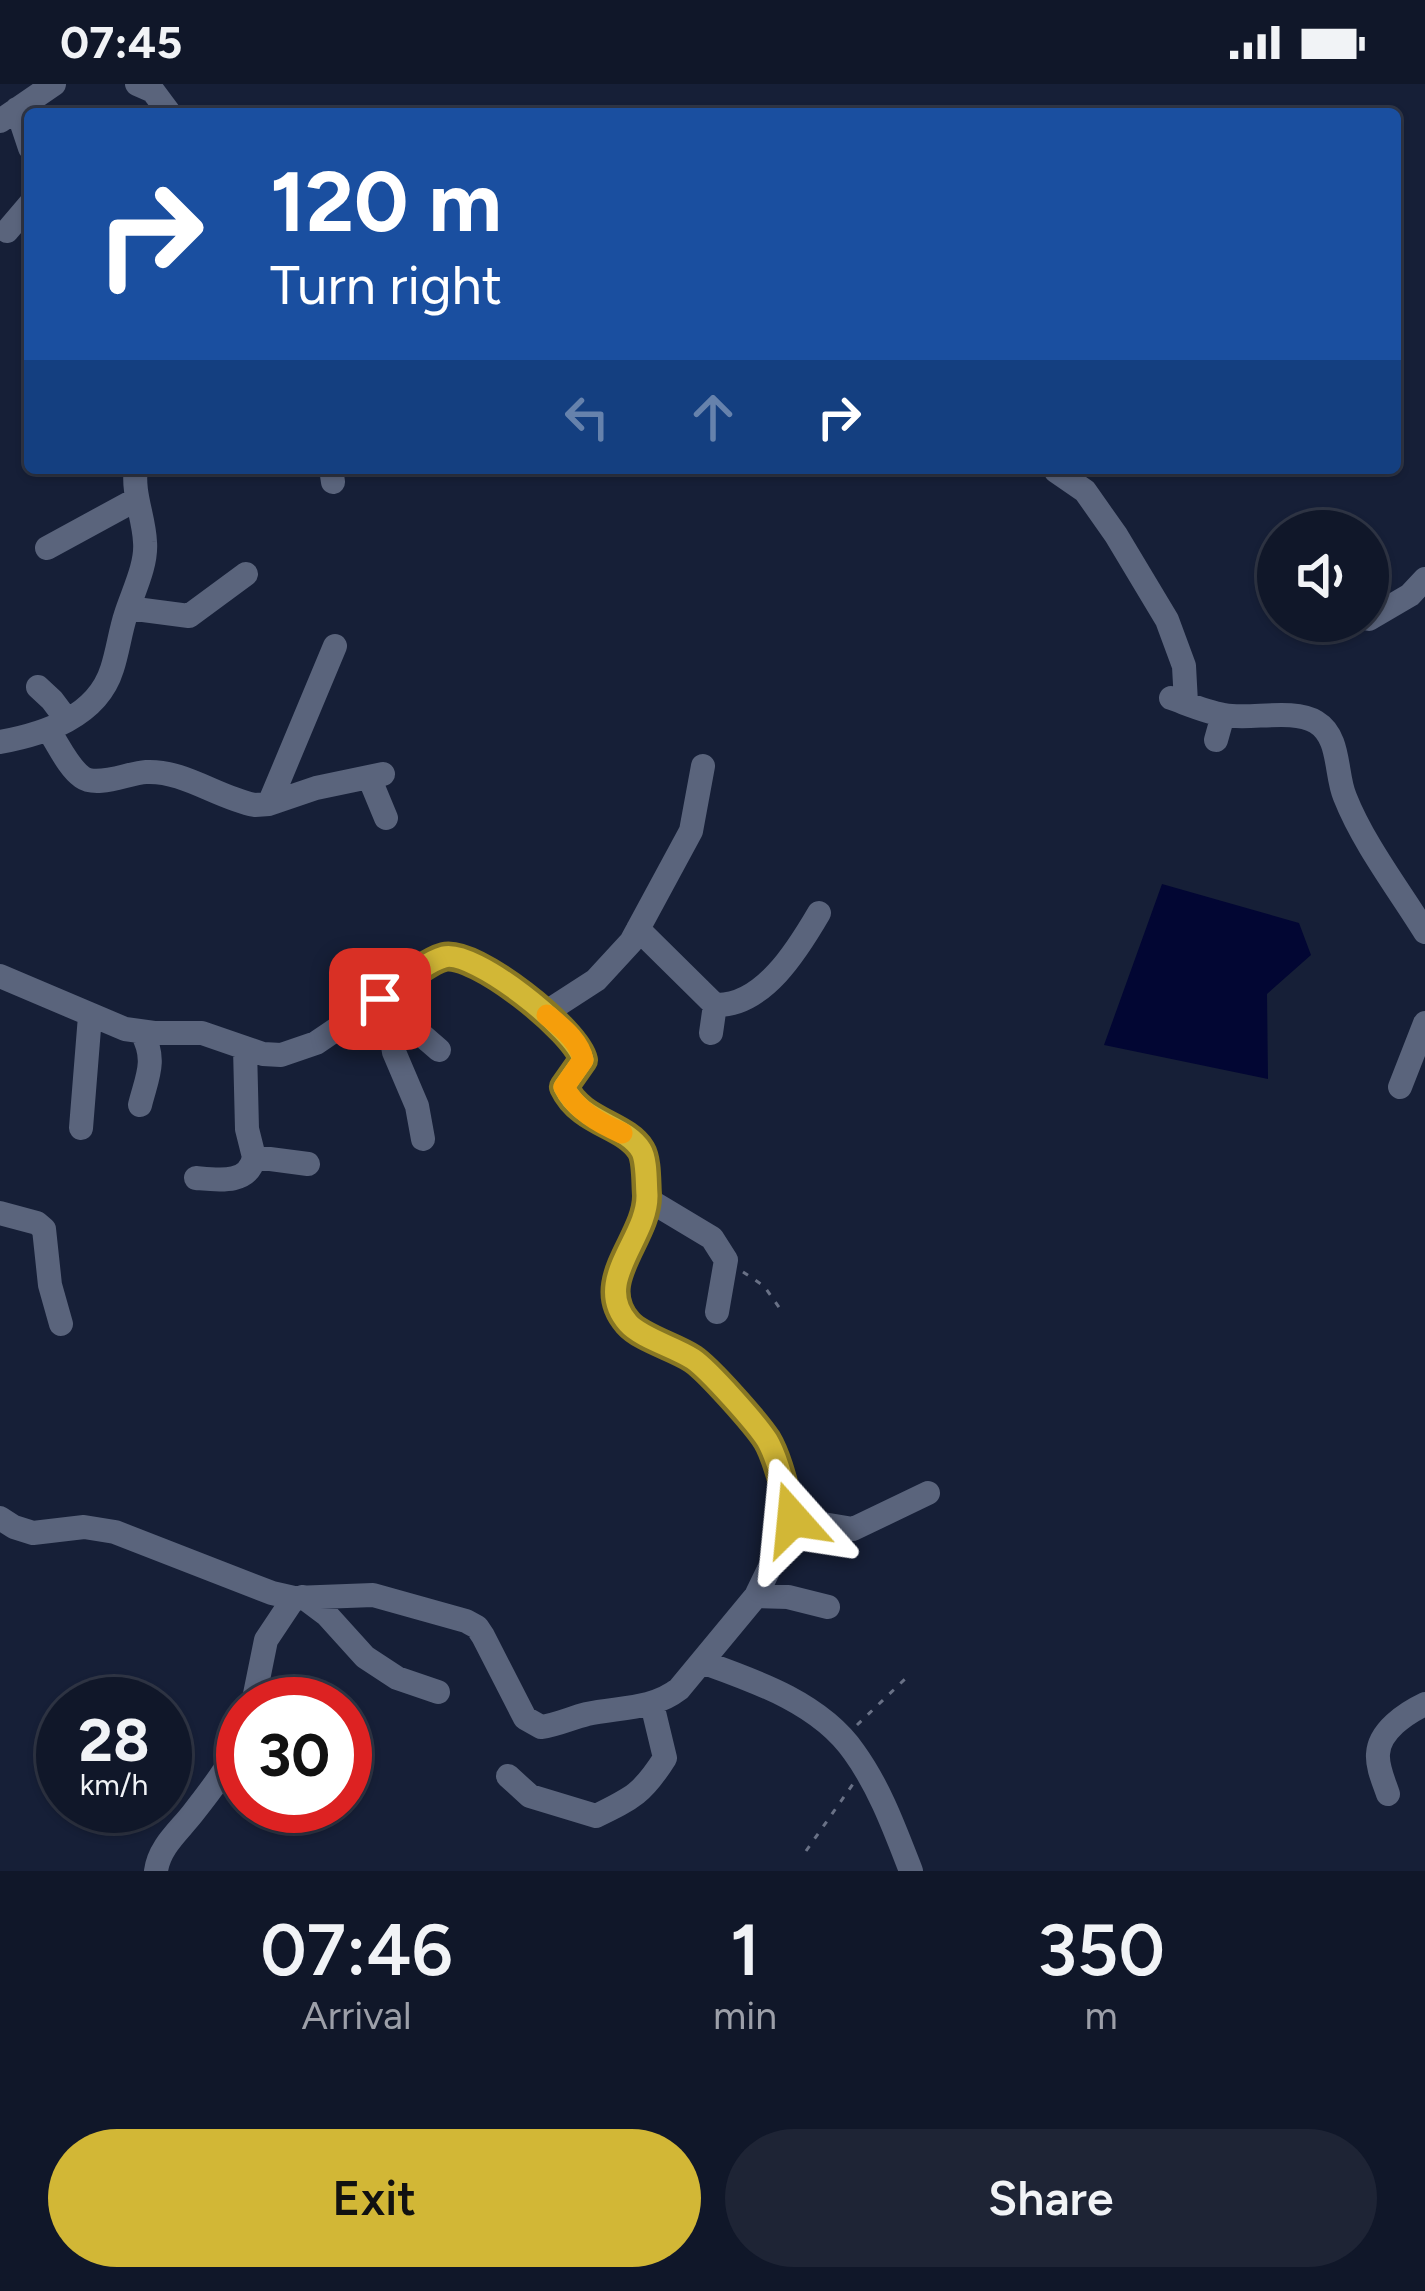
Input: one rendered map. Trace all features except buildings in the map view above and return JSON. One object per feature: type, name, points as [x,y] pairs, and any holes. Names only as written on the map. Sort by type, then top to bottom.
[{"type":"street","points":[[9,115],[54,84]]},
{"type":"street","points":[[136,84],[153,91],[166,108]]},
{"type":"street","points":[[8,231],[24,211]]},
{"type":"street","points":[[0,742],[35,736],[58,725],[93,700],[105,685],[145,555],[136,474]]},
{"type":"street","points":[[1061,474],[1085,491],[1167,620],[1184,666],[1179,701],[1219,728],[1288,715],[1316,722],[1332,740],[1342,791],[1352,814],[1425,932]]},
{"type":"street","points":[[47,548],[137,499]]},
{"type":"street","points":[[128,608],[189,616],[246,574]]},
{"type":"street","points":[[1389,608],[1410,596],[1425,579]]},
{"type":"street","points":[[268,804],[335,646]]},
{"type":"street","points":[[38,687],[85,780],[164,773],[243,802],[268,804],[376,776],[386,818]]},
{"type":"street","points":[[545,1013],[596,980],[631,942],[691,831],[703,766]]},
{"type":"street","points":[[638,929],[715,1006],[730,1006],[764,985],[790,960],[819,913]]},
{"type":"street","points":[[0,976],[142,1033],[202,1033],[263,1054],[281,1055],[316,1043],[445,956],[481,967],[569,1035],[583,1060],[564,1087],[568,1096],[597,1121],[629,1136],[644,1153],[647,1199],[643,1225],[621,1262],[616,1299],[628,1324],[703,1366],[768,1442],[793,1519],[756,1596],[679,1689],[652,1704],[585,1714],[541,1727],[525,1718],[483,1636],[466,1621],[373,1595],[272,1593],[115,1532],[84,1527],[23,1532],[0,1518]]},
{"type":"street","points":[[380,999],[439,1050]]},
{"type":"street","points":[[711,1033],[715,1006]]},
{"type":"street","points":[[81,1128],[90,1016]]},
{"type":"street","points":[[407,1023],[392,1040],[417,1106],[423,1139]]},
{"type":"street","points":[[1400,1087],[1425,1023]]},
{"type":"street","points":[[140,1105],[151,1063],[151,1048],[142,1033]]},
{"type":"street","points":[[196,1178],[224,1181],[252,1167],[245,1048]]},
{"type":"street","points":[[254,1157],[308,1164]]},
{"type":"street","points":[[647,1199],[712,1238],[726,1260],[717,1312]]},
{"type":"street","points":[[0,1213],[44,1228],[50,1285],[61,1324]]},
{"type":"street","points":[[793,1519],[853,1529],[928,1493]]},
{"type":"street","points":[[756,1596],[788,1597],[828,1607]]},
{"type":"street","points":[[299,1597],[327,1615],[365,1657],[397,1678],[438,1692]]},
{"type":"street","points":[[258,1677],[266,1640],[299,1597]]},
{"type":"street","points":[[701,1662],[762,1684],[820,1718],[852,1748],[881,1796],[911,1871]]},
{"type":"street","points":[[508,1776],[530,1796],[596,1816],[630,1800],[647,1786],[665,1758],[652,1704]]},
{"type":"street","points":[[1388,1794],[1378,1747],[1390,1728],[1425,1704]]},
{"type":"street","points":[[156,1871],[171,1838],[216,1779]]},
{"type":"path","points":[[726,1260],[764,1286],[781,1310]]},
{"type":"path","points":[[842,1739],[905,1679]]},
{"type":"path","points":[[806,1851],[864,1768]]},
{"type":"shaded area","points":[[1162,884],[1299,923],[1311,955],[1267,994],[1268,1079],[1104,1045]]},
{"type":"slow traffic","points":[[547,1015],[582,1052],[583,1060],[564,1087],[568,1096],[597,1121],[622,1133]]},
{"type":"route","points":[[380,999],[434,961],[457,956],[481,967],[569,1035],[583,1060],[564,1087],[568,1096],[597,1121],[629,1136],[644,1153],[647,1199],[643,1225],[621,1262],[616,1299],[628,1324],[703,1366],[768,1442],[793,1519]]}]
